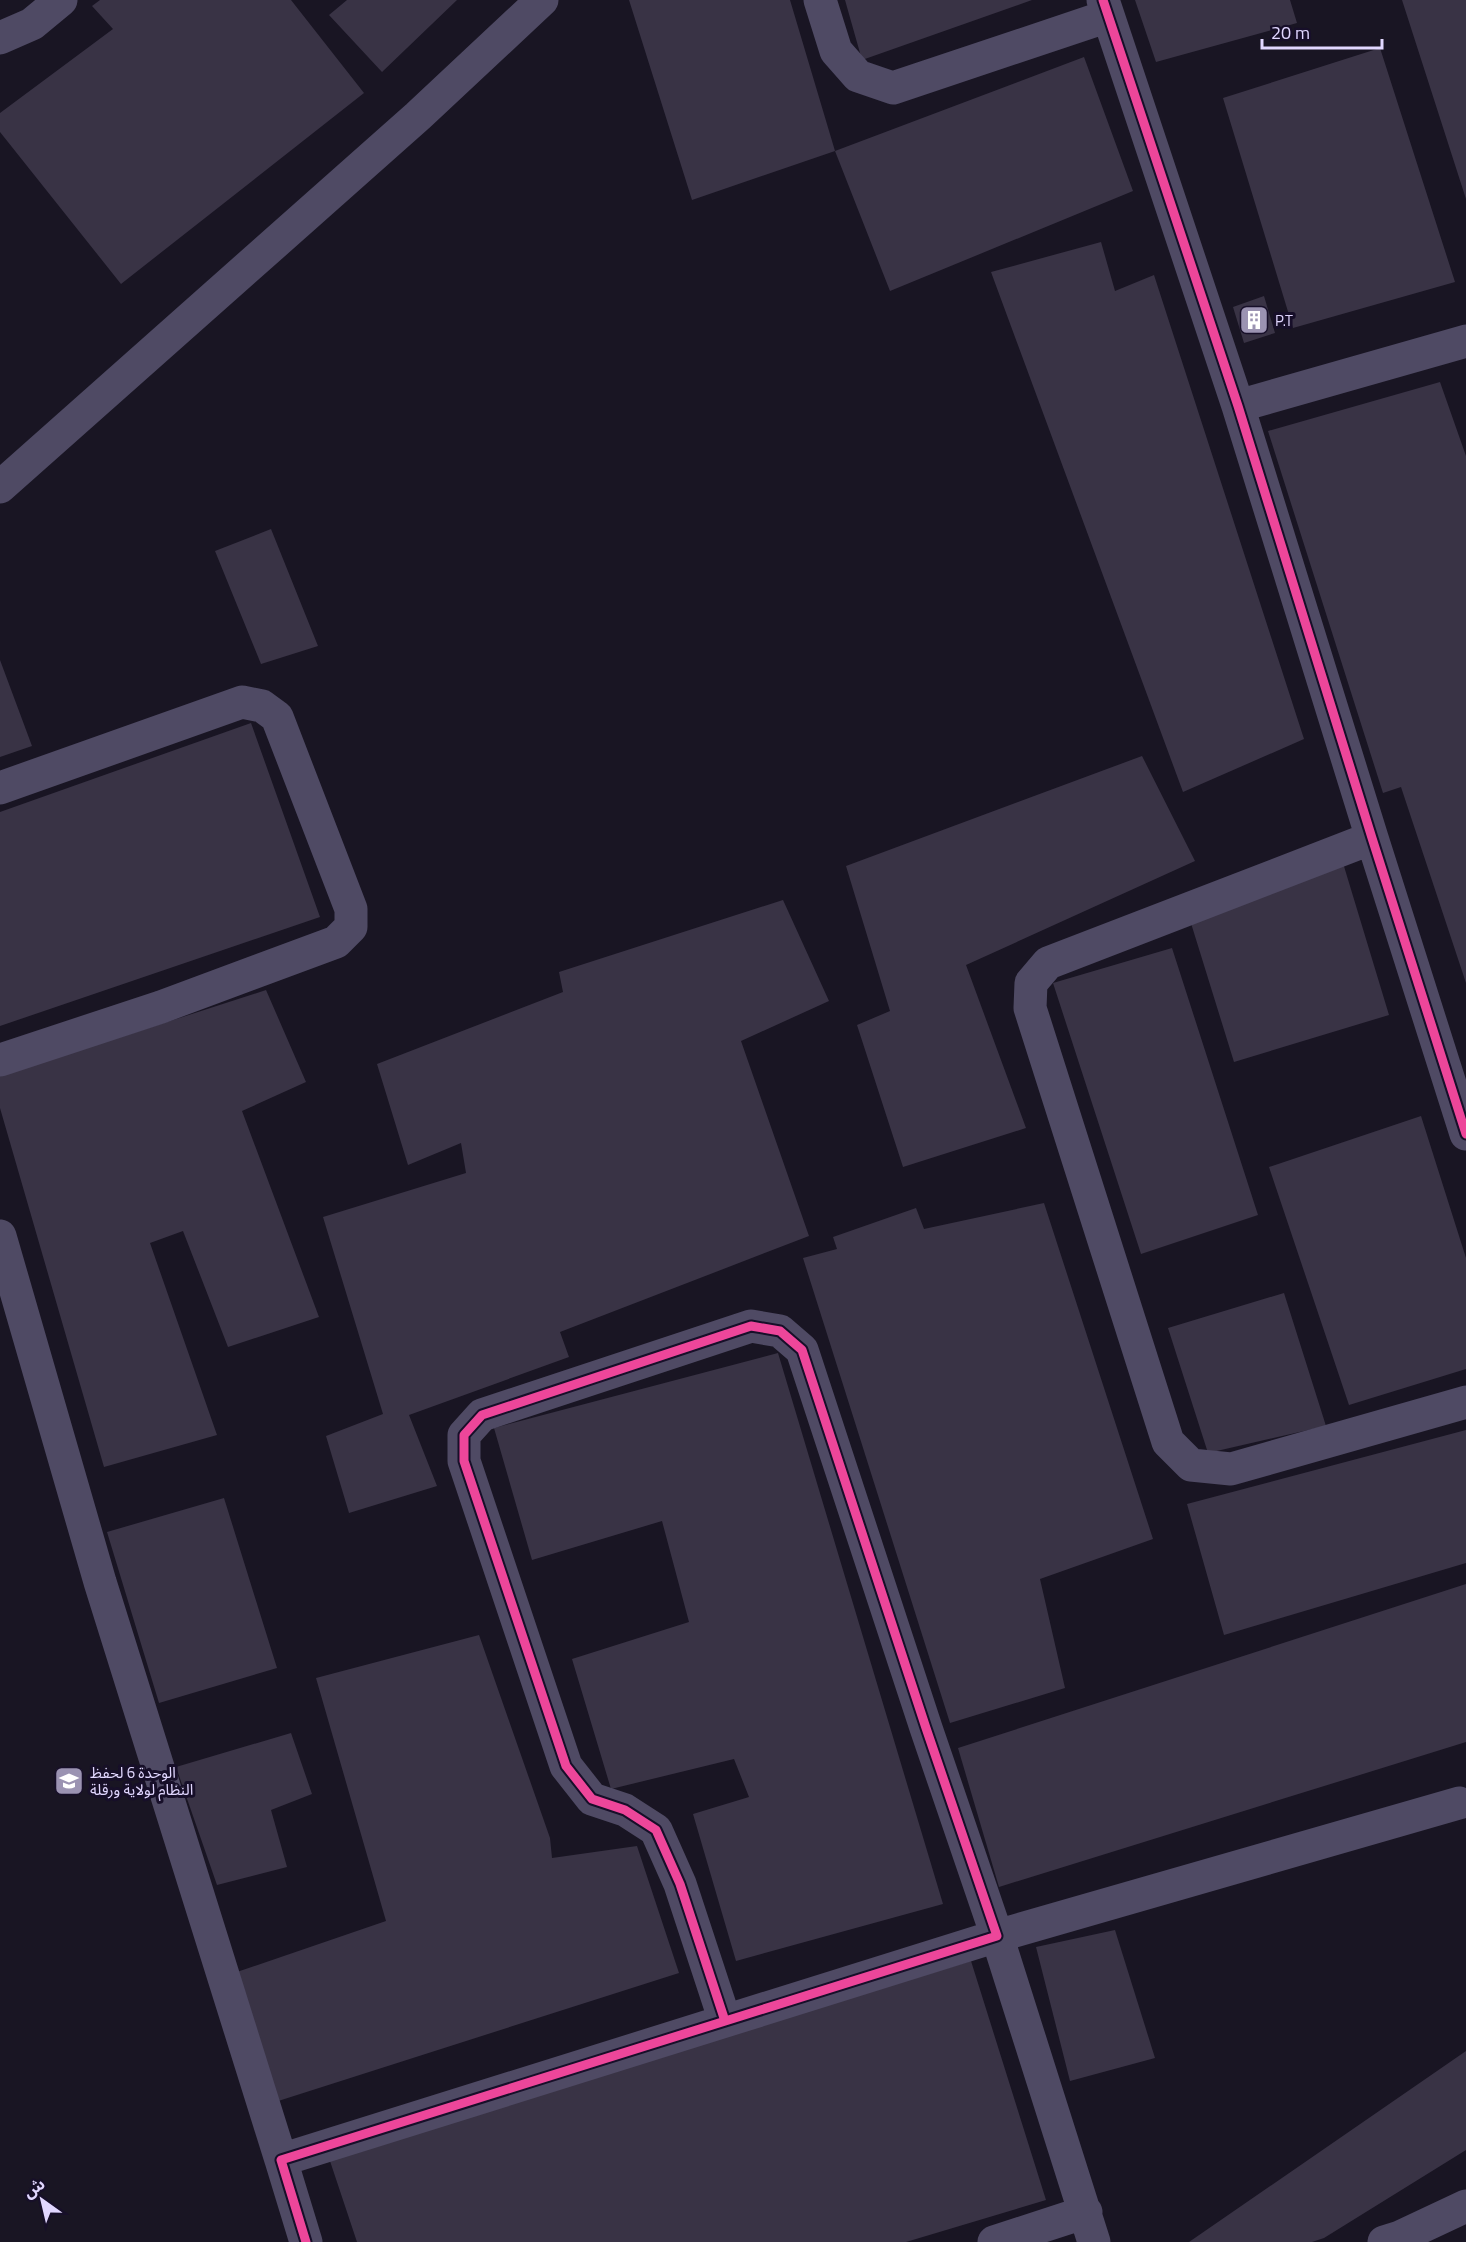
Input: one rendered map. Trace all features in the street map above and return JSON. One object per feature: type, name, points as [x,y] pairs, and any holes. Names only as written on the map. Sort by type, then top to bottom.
[{"type":"street","points":[[0,38],[32,24],[61,0]]},
{"type":"street","points":[[0,487],[418,116],[542,0]]},
{"type":"street","points":[[820,0],[836,51],[858,76],[893,88],[1106,8],[1238,406],[1466,1134]]},
{"type":"street","points":[[1238,406],[1466,341]]},
{"type":"street","points":[[0,789],[242,702],[262,706],[277,717],[351,909],[351,927],[336,942],[161,1007],[0,1060]]},
{"type":"street","points":[[1372,838],[1048,963],[1031,983],[1029,1008],[1168,1442],[1191,1465],[1231,1469],[1466,1402]]},
{"type":"street","points":[[0,1236],[100,1582],[306,2242]]},
{"type":"street","points":[[725,2021],[680,1884],[656,1830],[625,1810],[592,1799],[566,1766],[464,1461],[465,1435],[482,1415],[751,1326],[780,1330],[802,1350],[997,1936],[1090,2227],[994,2242]]},
{"type":"street","points":[[281,2160],[997,1936],[1464,1808]]},
{"type":"street","points":[[1384,2242],[1400,2237],[1466,2206]]},
{"type":"building","points":[[100,0],[291,0],[364,93],[121,284],[0,132],[0,113],[113,29],[92,6]]},
{"type":"building","points":[[347,0],[457,0],[382,72],[329,15]]},
{"type":"building","points":[[629,0],[790,0],[835,151],[692,200]]},
{"type":"building","points":[[845,0],[1032,0],[862,60]]},
{"type":"building","points":[[1135,0],[1290,0],[1297,23],[1156,62]]},
{"type":"building","points":[[1402,0],[1466,0],[1466,199]]},
{"type":"building","points":[[1380,48],[1455,282],[1293,328],[1223,98]]},
{"type":"building","points":[[1084,57],[1133,191],[890,291],[835,151]]},
{"type":"building","points":[[1101,242],[1115,291],[1154,275],[1304,739],[1183,792],[991,272]]},
{"type":"building","name":"P.T","points":[[1264,296],[1275,333],[1244,343],[1233,307]]},
{"type":"building","points":[[1440,382],[1466,456],[1466,983],[1401,787],[1383,793],[1268,431]]},
{"type":"building","points":[[271,529],[318,646],[261,664],[215,551]]},
{"type":"building","points":[[0,660],[32,746],[0,757]]},
{"type":"building","points":[[251,723],[320,917],[0,1026],[0,812]]},
{"type":"building","points":[[1142,756],[1195,861],[966,965],[1026,1128],[903,1167],[857,1025],[890,1011],[846,866]]},
{"type":"building","points":[[1343,863],[1389,1015],[1234,1062],[1190,920]]},
{"type":"building","points":[[783,900],[829,1001],[741,1041],[809,1236],[560,1332],[569,1357],[409,1415],[437,1486],[349,1513],[326,1436],[383,1414],[323,1217],[466,1173],[461,1143],[408,1165],[377,1064],[563,992],[559,972]]},
{"type":"building","points":[[1172,948],[1258,1215],[1141,1254],[1053,983]]},
{"type":"building","points":[[266,990],[306,1082],[242,1111],[319,1317],[228,1347],[183,1231],[150,1243],[217,1435],[104,1467],[0,1108],[0,1076]]},
{"type":"building","points":[[1421,1116],[1466,1258],[1466,1369],[1349,1405],[1269,1167]]},
{"type":"building","points":[[1044,1203],[1153,1539],[1040,1579],[1065,1688],[950,1723],[803,1258],[837,1249],[833,1237],[916,1208],[924,1229]]},
{"type":"building","points":[[1284,1293],[1326,1426],[1208,1453],[1168,1328]]},
{"type":"building","points":[[778,1353],[943,1904],[736,1961],[693,1814],[749,1797],[734,1759],[611,1789],[572,1659],[689,1622],[662,1521],[532,1560],[494,1428]]},
{"type":"building","points":[[1466,1430],[1466,1563],[1224,1635],[1187,1504]]},
{"type":"building","points":[[224,1498],[277,1668],[159,1703],[107,1532]]},
{"type":"building","points":[[1466,1584],[1466,1742],[999,1887],[958,1748]]},
{"type":"building","points":[[479,1635],[550,1838],[552,1858],[637,1846],[679,1973],[272,2103],[231,1974],[386,1921],[316,1678]]},
{"type":"building","points":[[291,1733],[312,1794],[271,1810],[287,1867],[217,1885],[176,1767]]},
{"type":"building","points":[[1115,1930],[1155,2058],[1070,2081],[1036,1947]]},
{"type":"building","points":[[971,1961],[1046,2200],[906,2242],[357,2242],[328,2155]]},
{"type":"building","points":[[1466,2051],[1466,2150],[1324,2238],[1312,2242],[1189,2242]]},
{"type":"cycle path","points":[[1103,0],[1238,406],[1466,1134]]},
{"type":"cycle path","points":[[306,2242],[281,2160],[997,1936],[802,1350],[780,1331],[751,1326],[482,1415],[464,1435],[464,1461],[566,1766],[592,1799],[625,1810],[656,1830],[680,1884],[725,2021]]},
{"type":"place","name":"P.T","points":[[1254,320]]},
{"type":"place","name":"الوحدة 6 لحفظ النظام لولاية ورقلة","points":[[69,1781]]}]
